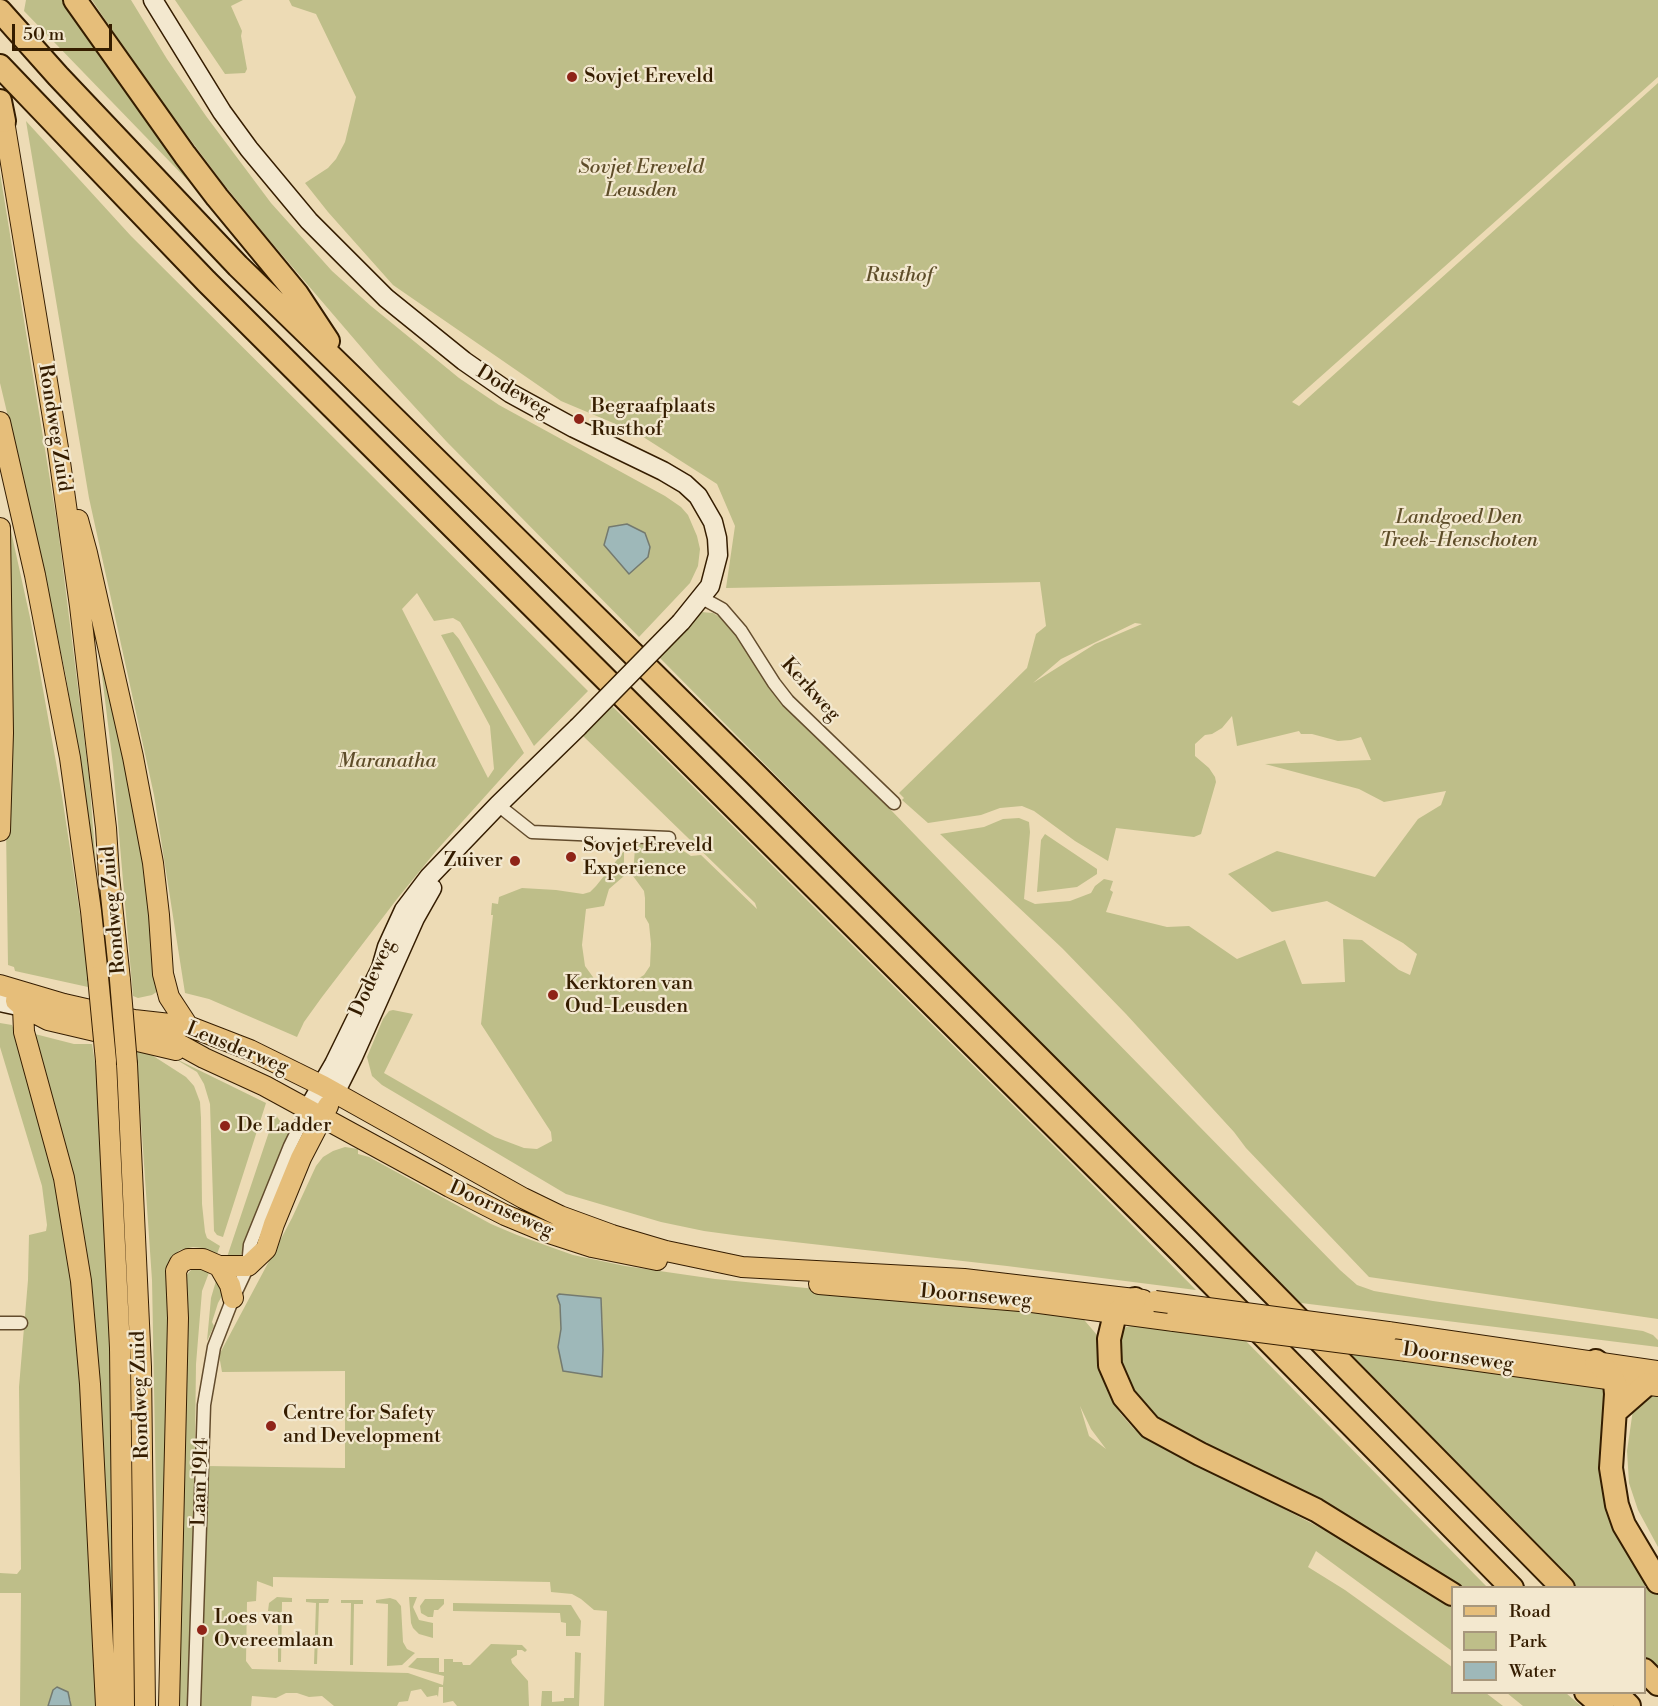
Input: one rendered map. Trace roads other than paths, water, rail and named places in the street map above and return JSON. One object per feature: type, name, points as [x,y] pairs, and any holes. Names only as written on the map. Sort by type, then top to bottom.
[{"type":"highway","points":[[75,0],[192,163],[297,294],[350,375]]},
{"type":"highway","points":[[0,11],[238,266],[984,1003],[1562,1586]]},
{"type":"highway","points":[[0,66],[206,281],[1181,1252],[1511,1586]]},
{"type":"highway","points":[[1145,1300],[1115,1314],[1109,1339],[1110,1365],[1124,1396],[1150,1427],[1316,1510],[1451,1593]]},
{"type":"highway","points":[[1596,1361],[1614,1380],[1616,1394],[1611,1468],[1617,1505],[1624,1525],[1658,1582]]},
{"type":"highway","points":[[1615,1412],[1654,1380]]},
{"type":"highway","points":[[1646,1673],[1658,1684]]},
{"type":"highway","points":[[1588,1694],[1602,1706]]},
{"type":"highway","points":[[1617,1694],[1629,1706]]},
{"type":"main road","name":"Rondweg Zuid","points":[[2,111],[58,448],[98,751],[120,980],[127,1064],[141,1367],[145,1706]]},
{"type":"main road","name":"Rondweg Zuid","points":[[0,422],[35,575],[70,758],[98,977],[106,1061],[120,1348],[124,1706]]},
{"type":"main road","points":[[58,448],[87,553],[133,757],[153,863],[163,974],[169,997],[188,1026]]},
{"type":"main road","points":[[0,528],[3,733],[0,831]]},
{"type":"main road","points":[[0,986],[23,1007],[24,1032],[64,1178],[81,1281],[90,1384],[106,1706]]},
{"type":"main road","name":"Leusderweg","points":[[0,986],[134,1020],[188,1026],[250,1050],[329,1089]]},
{"type":"main road","name":"Leusderweg","points":[[23,1007],[56,1002]]},
{"type":"main road","name":"Leusderweg","points":[[23,1007],[48,1020],[204,1058]]},
{"type":"main road","name":"Leusderweg","points":[[134,1020],[204,1058],[265,1086],[315,1113]]},
{"type":"main road","name":"Dodeweg","points":[[315,1113],[329,1089]]},
{"type":"main road","name":"Doornseweg","points":[[329,1089],[523,1198],[560,1216],[666,1251],[742,1267],[964,1279],[1145,1300],[1596,1361],[1654,1380]]},
{"type":"main road","name":"Doornseweg","points":[[315,1113],[450,1188],[546,1232],[592,1247],[743,1278],[1032,1302],[1614,1380],[1654,1380]]},
{"type":"main road","name":"Laan 1914","points":[[248,1266],[266,1249],[301,1158],[315,1113]]},
{"type":"main road","points":[[169,1706],[178,1318],[175,1278],[180,1263],[188,1259],[203,1258],[219,1266],[248,1266]]},
{"type":"main road","points":[[219,1266],[230,1285],[233,1298]]},
{"type":"street","name":"Dodeweg","points":[[153,0],[222,112],[249,149],[309,221],[351,266],[386,298],[464,361],[510,393],[685,484],[698,496],[713,522],[717,538],[718,555],[710,586],[702,598],[429,877],[398,920],[381,968],[329,1089]]},
{"type":"street","name":"Kerkweg","points":[[702,598],[722,609],[741,631],[788,701],[894,803]]},
{"type":"street","points":[[498,805],[531,832],[669,838]]},
{"type":"street","name":"Leusderweg","points":[[0,1002],[23,1007]]},
{"type":"street","name":"Laan 1914","points":[[194,1706],[204,1405],[214,1347],[248,1266]]},
{"type":"street","points":[[0,1323],[21,1323]]},
{"type":"water","points":[[627,524],[645,533],[650,547],[648,557],[629,574],[604,545],[609,527]]},
{"type":"water","points":[[559,1294],[601,1298],[602,1377],[563,1371],[558,1347],[561,1329],[560,1305],[557,1296]]},
{"type":"water","points":[[57,1687],[68,1692],[71,1706],[48,1706],[53,1690]]},
{"type":"place","name":"Sovjet Ereveld","points":[[572,77]]},
{"type":"place","name":"Begraafplaats Rusthof","points":[[579,419]]},
{"type":"place","name":"Sovjet Ereveld Experience","points":[[571,857]]},
{"type":"place","name":"Zuiver","points":[[515,861]]},
{"type":"place","name":"Kerktoren van Oud-Leusden","points":[[553,995]]},
{"type":"place","name":"De Ladder","points":[[225,1126]]},
{"type":"place","name":"Centre for Safety and Development","points":[[271,1426]]},
{"type":"place","name":"Loes van Overeemlaan","points":[[202,1630]]},
{"type":"park label","name":"Sovjet Ereveld Leusden","points":[[641,180]]},
{"type":"park label","name":"Rusthof","points":[[899,276]]},
{"type":"park label","name":"Landgoed Den Treek-Henschoten","points":[[1459,530]]},
{"type":"park label","name":"Maranatha","points":[[387,762]]}]
